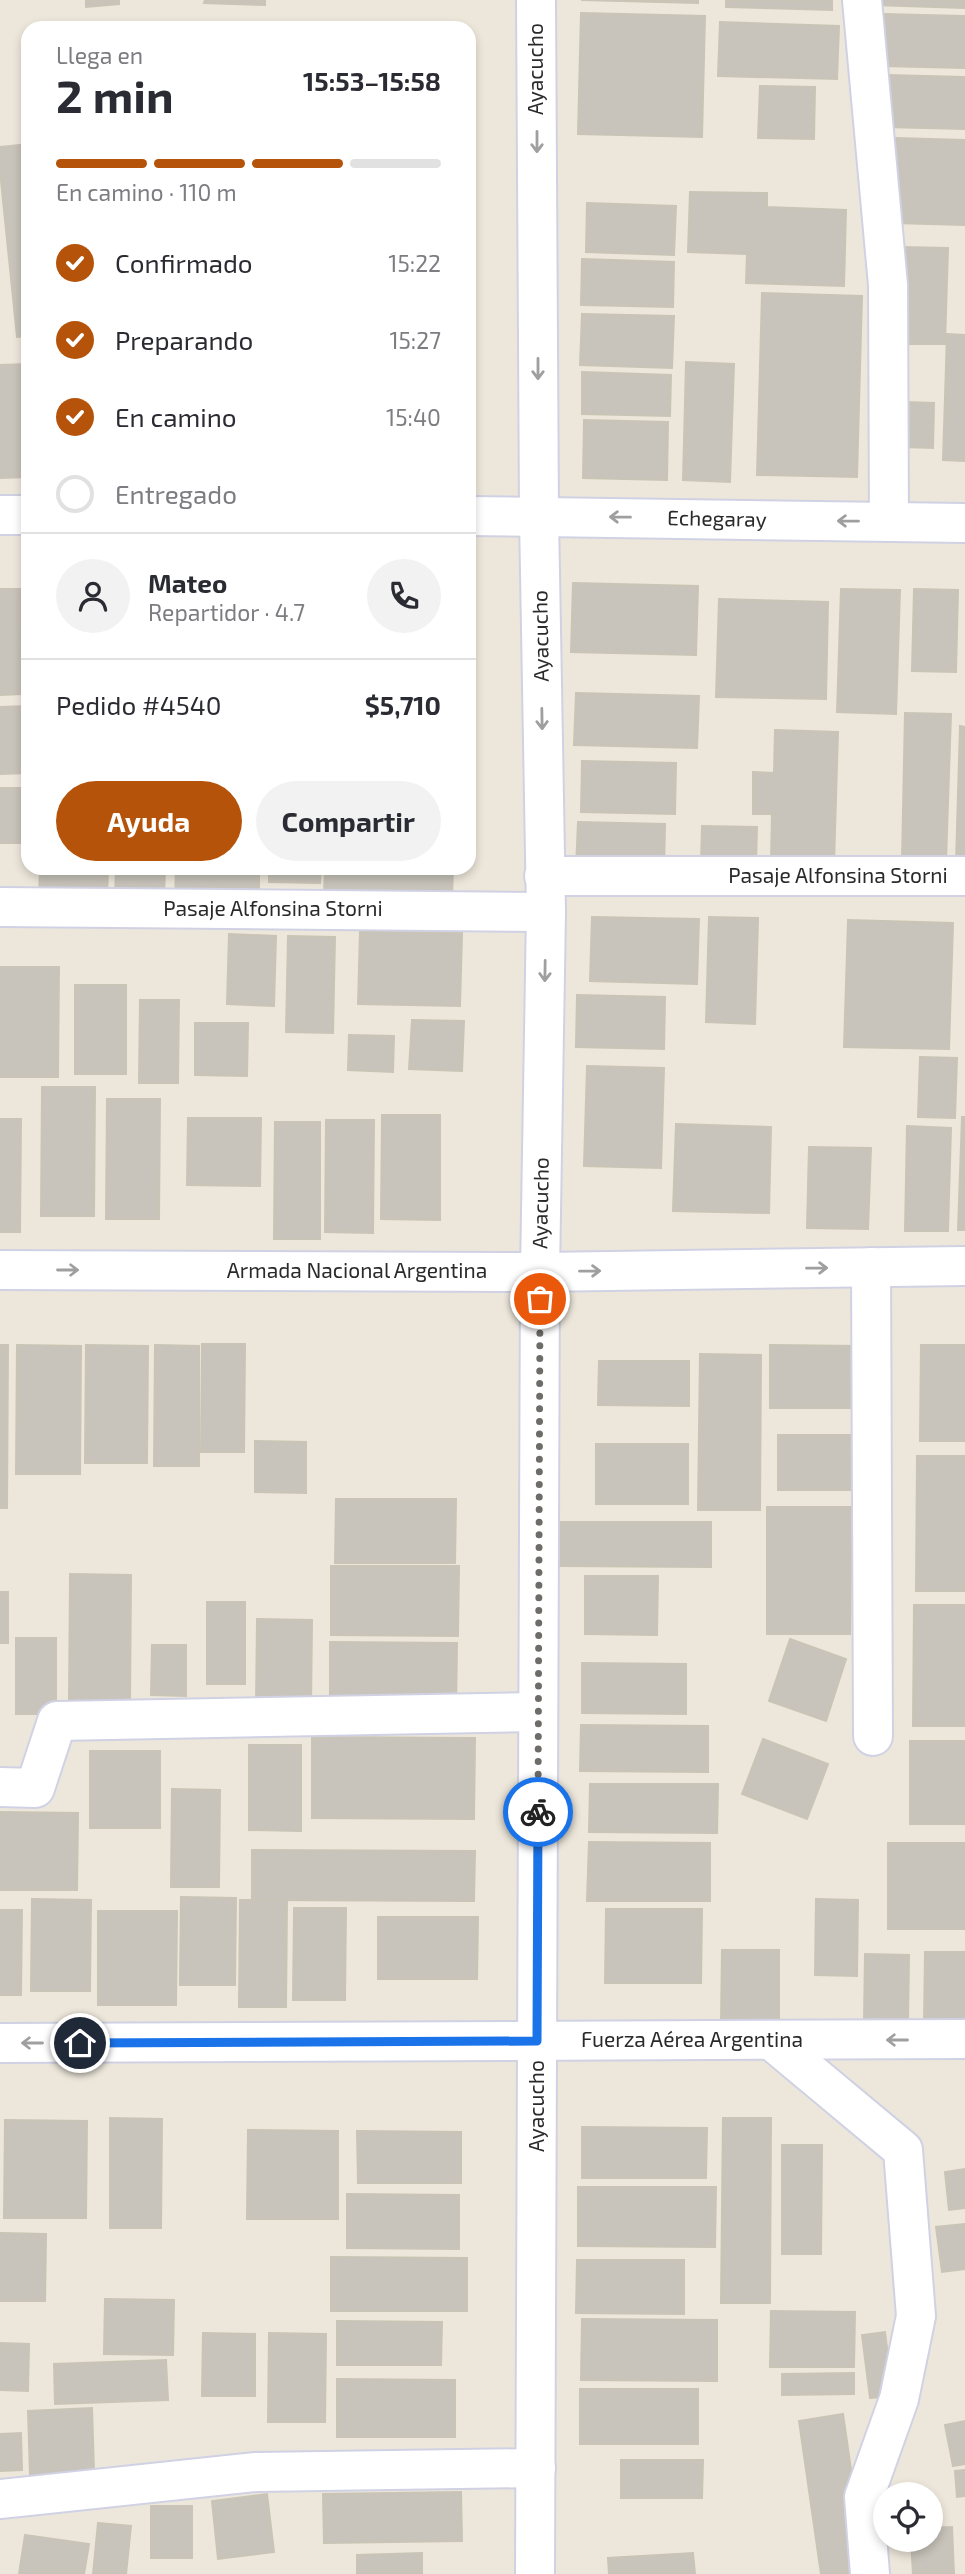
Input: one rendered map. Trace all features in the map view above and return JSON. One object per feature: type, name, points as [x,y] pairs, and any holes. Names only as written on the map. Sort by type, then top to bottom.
[{"type":"street","name":"Ayacucho","points":[[535,2574],[540,1272],[545,894],[539,516],[536,0]]},
{"type":"street","points":[[862,0],[888,285],[889,522]]},
{"type":"street","points":[[0,515],[21,515]]},
{"type":"street","name":"Echegaray","points":[[476,516],[965,523]]},
{"type":"street","name":"Pasaje Alfonsina Storni","points":[[0,907],[545,894],[965,876]]},
{"type":"street","name":"Armada Nacional Argentina","points":[[0,1270],[540,1272],[965,1266]]},
{"type":"street","points":[[871,1267],[873,1736]]},
{"type":"street","points":[[0,1787],[35,1788],[57,1721],[538,1712]]},
{"type":"street","name":"Fuerza Aérea Argentina","points":[[0,2043],[965,2039]]},
{"type":"street","points":[[771,2040],[903,2150],[916,2316],[899,2399],[864,2497],[870,2574]]},
{"type":"street","points":[[0,2498],[256,2472],[536,2469]]},
{"type":"building","points":[[86,0],[119,0],[119,4],[86,7]]},
{"type":"building","points":[[205,0],[265,0],[265,5],[204,3]]},
{"type":"building","points":[[581,0],[698,0],[698,3]]},
{"type":"building","points":[[726,0],[832,0],[832,10],[726,7]]},
{"type":"building","points":[[875,0],[965,0],[965,8],[875,5]]},
{"type":"building","points":[[581,13],[705,16],[702,137],[578,134]]},
{"type":"building","points":[[883,14],[965,16],[965,68],[882,66]]},
{"type":"building","points":[[720,22],[839,26],[837,79],[718,76]]},
{"type":"building","points":[[887,75],[965,77],[965,129],[885,127]]},
{"type":"building","points":[[760,86],[815,87],[814,139],[758,138]]},
{"type":"building","points":[[896,138],[965,140],[965,225],[894,223]]},
{"type":"building","points":[[21,145],[21,337],[17,337],[0,171],[0,147]]},
{"type":"building","points":[[690,192],[767,193],[767,207],[846,210],[844,286],[746,283],[747,254],[688,252]]},
{"type":"building","points":[[587,203],[676,206],[674,255],[586,252]]},
{"type":"building","points":[[901,247],[948,248],[945,344],[898,344]]},
{"type":"building","points":[[582,259],[674,262],[673,307],[581,305]]},
{"type":"building","points":[[762,293],[862,296],[857,477],[757,475]]},
{"type":"building","points":[[582,314],[674,316],[672,368],[580,365]]},
{"type":"building","points":[[947,334],[965,335],[965,461],[943,460]]},
{"type":"building","points":[[686,362],[734,364],[730,482],[683,480]]},
{"type":"building","points":[[21,364],[21,477],[0,478],[0,365]]},
{"type":"building","points":[[582,372],[671,375],[670,416],[582,414]]},
{"type":"building","points":[[904,402],[934,403],[933,448],[903,447]]},
{"type":"building","points":[[584,420],[668,422],[667,480],[583,478]]},
{"type":"building","points":[[573,583],[698,586],[696,655],[571,652]]},
{"type":"building","points":[[0,589],[20,589],[21,694],[0,695]]},
{"type":"building","points":[[841,589],[900,590],[896,714],[837,712]]},
{"type":"building","points":[[914,589],[958,590],[956,672],[912,671]]},
{"type":"building","points":[[719,599],[828,602],[826,699],[716,697]]},
{"type":"building","points":[[576,693],[699,696],[697,748],[574,745]]},
{"type":"building","points":[[21,706],[21,773],[0,774],[0,707]]},
{"type":"building","points":[[905,713],[951,714],[946,861],[902,860]]},
{"type":"building","points":[[960,726],[965,727],[965,862],[956,862]]},
{"type":"building","points":[[775,730],[838,732],[834,864],[771,862],[772,814],[753,814],[753,772],[774,773]]},
{"type":"building","points":[[582,761],[676,763],[675,814],[581,812]]},
{"type":"building","points":[[0,788],[21,788],[21,843],[0,843]]},
{"type":"building","points":[[578,822],[665,824],[664,870],[576,868]]},
{"type":"building","points":[[702,826],[757,827],[756,865],[701,863]]},
{"type":"building","points":[[40,875],[108,875],[107,899],[39,897]]},
{"type":"building","points":[[116,875],[165,875],[164,898],[115,896]]},
{"type":"building","points":[[176,875],[259,875],[259,900],[175,897]]},
{"type":"building","points":[[269,875],[321,875],[320,883],[269,882]]},
{"type":"building","points":[[325,875],[453,875],[452,897],[324,894]]},
{"type":"building","points":[[592,917],[699,919],[697,984],[590,981]]},
{"type":"building","points":[[709,917],[758,918],[755,1024],[706,1022]]},
{"type":"building","points":[[848,920],[953,923],[949,1049],[844,1047]]},
{"type":"building","points":[[360,931],[462,933],[460,1006],[358,1004]]},
{"type":"building","points":[[229,934],[276,936],[274,1006],[227,1004]]},
{"type":"building","points":[[288,936],[335,937],[333,1033],[286,1032]]},
{"type":"building","points":[[0,967],[59,967],[58,1077],[0,1077]]},
{"type":"building","points":[[75,985],[126,985],[126,1074],[75,1074]]},
{"type":"building","points":[[577,995],[665,997],[664,1049],[576,1047]]},
{"type":"building","points":[[140,1000],[179,1000],[178,1083],[139,1083]]},
{"type":"building","points":[[412,1020],[464,1021],[462,1071],[409,1069]]},
{"type":"building","points":[[195,1023],[248,1023],[247,1076],[195,1075]]},
{"type":"building","points":[[349,1035],[394,1036],[393,1072],[348,1070]]},
{"type":"building","points":[[920,1057],[957,1058],[955,1118],[918,1117]]},
{"type":"building","points":[[587,1066],[664,1068],[661,1168],[584,1166]]},
{"type":"building","points":[[42,1087],[95,1087],[94,1216],[41,1216]]},
{"type":"building","points":[[107,1099],[160,1099],[159,1219],[106,1219]]},
{"type":"building","points":[[382,1115],[440,1115],[440,1220],[381,1219]]},
{"type":"building","points":[[962,1117],[965,1117],[965,1230],[958,1230]]},
{"type":"building","points":[[188,1118],[261,1118],[260,1186],[187,1185]]},
{"type":"building","points":[[0,1119],[21,1119],[20,1232],[0,1232]]},
{"type":"building","points":[[326,1120],[374,1120],[373,1233],[325,1232]]},
{"type":"building","points":[[275,1122],[320,1122],[320,1239],[274,1239]]},
{"type":"building","points":[[676,1124],[771,1127],[769,1213],[673,1211]]},
{"type":"building","points":[[907,1126],[951,1128],[948,1231],[905,1231]]},
{"type":"building","points":[[809,1147],[871,1148],[868,1229],[807,1228]]},
{"type":"building","points":[[202,1344],[245,1344],[244,1452],[201,1452]]},
{"type":"building","points":[[0,1345],[8,1345],[7,1508],[0,1508]]},
{"type":"building","points":[[17,1345],[81,1346],[80,1474],[16,1474]]},
{"type":"building","points":[[86,1345],[148,1346],[147,1463],[85,1463]]},
{"type":"building","points":[[155,1345],[199,1346],[199,1466],[154,1466]]},
{"type":"building","points":[[770,1345],[860,1346],[859,1408],[770,1408]]},
{"type":"building","points":[[921,1345],[965,1345],[965,1441],[920,1441]]},
{"type":"building","points":[[700,1354],[761,1355],[760,1510],[698,1510]]},
{"type":"building","points":[[599,1361],[689,1361],[689,1406],[598,1405]]},
{"type":"building","points":[[778,1435],[861,1435],[861,1490],[778,1490]]},
{"type":"building","points":[[255,1441],[306,1442],[306,1493],[255,1492]]},
{"type":"building","points":[[596,1444],[688,1444],[688,1504],[596,1504]]},
{"type":"building","points":[[917,1456],[965,1456],[965,1591],[916,1591]]},
{"type":"building","points":[[336,1499],[456,1499],[455,1563],[335,1563]]},
{"type":"building","points":[[767,1507],[852,1507],[850,1634],[767,1634]]},
{"type":"building","points":[[560,1522],[711,1522],[711,1567],[560,1566]]},
{"type":"building","points":[[331,1566],[459,1566],[458,1636],[331,1635]]},
{"type":"building","points":[[70,1574],[131,1575],[130,1703],[69,1703]]},
{"type":"building","points":[[585,1576],[658,1576],[657,1635],[585,1634]]},
{"type":"building","points":[[0,1592],[8,1592],[8,1643],[0,1643]]},
{"type":"building","points":[[207,1602],[245,1602],[245,1684],[207,1684]]},
{"type":"building","points":[[914,1605],[965,1605],[965,1726],[913,1726]]},
{"type":"building","points":[[257,1619],[312,1620],[311,1707],[256,1707]]},
{"type":"building","points":[[16,1638],[56,1638],[56,1714],[16,1714]]},
{"type":"building","points":[[790,1639],[846,1659],[826,1721],[769,1701]]},
{"type":"building","points":[[330,1642],[457,1643],[456,1710],[330,1709]]},
{"type":"building","points":[[152,1645],[186,1645],[186,1696],[151,1695]]},
{"type":"building","points":[[582,1663],[686,1664],[686,1714],[582,1713]]},
{"type":"building","points":[[581,1725],[708,1726],[708,1772],[580,1771]]},
{"type":"building","points":[[312,1737],[475,1738],[474,1819],[312,1818]]},
{"type":"building","points":[[763,1739],[828,1764],[807,1819],[742,1794]]},
{"type":"building","points":[[910,1741],[965,1741],[965,1824],[910,1824]]},
{"type":"building","points":[[249,1745],[301,1745],[301,1831],[249,1830]]},
{"type":"building","points":[[90,1751],[160,1751],[160,1828],[90,1828]]},
{"type":"building","points":[[590,1784],[718,1784],[717,1833],[589,1832]]},
{"type":"building","points":[[172,1789],[220,1790],[219,1887],[171,1887]]},
{"type":"building","points":[[0,1812],[78,1813],[77,1890],[0,1890]]},
{"type":"building","points":[[589,1842],[710,1843],[710,1901],[587,1901]]},
{"type":"building","points":[[888,1843],[965,1843],[965,1929],[888,1929]]},
{"type":"building","points":[[252,1850],[475,1851],[474,1901],[252,1900]]},
{"type":"building","points":[[181,1897],[236,1898],[235,1985],[180,1985]]},
{"type":"building","points":[[32,1899],[91,1900],[90,1991],[31,1991]]},
{"type":"building","points":[[816,1899],[858,1900],[857,1976],[815,1975]]},
{"type":"building","points":[[240,1900],[287,1900],[286,2007],[239,2007]]},
{"type":"building","points":[[294,1908],[346,1908],[345,2000],[293,2000]]},
{"type":"building","points":[[606,1909],[702,1909],[701,1983],[605,1983]]},
{"type":"building","points":[[0,1910],[22,1910],[21,1995],[0,1995]]},
{"type":"building","points":[[98,1911],[177,1911],[176,2005],[98,2005]]},
{"type":"building","points":[[378,1917],[478,1917],[477,1979],[378,1979]]},
{"type":"building","points":[[722,1950],[779,1950],[779,2024],[721,2023]]},
{"type":"building","points":[[925,1952],[965,1952],[965,2023],[924,2024]]},
{"type":"building","points":[[865,1954],[909,1955],[908,2021],[864,2021]]},
{"type":"building","points":[[110,2118],[162,2119],[161,2228],[110,2228]]},
{"type":"building","points":[[723,2118],[771,2118],[770,2303],[721,2303]]},
{"type":"building","points":[[5,2120],[87,2121],[86,2218],[4,2218]]},
{"type":"building","points":[[582,2127],[707,2128],[706,2178],[582,2178]]},
{"type":"building","points":[[248,2130],[338,2131],[338,2219],[247,2219]]},
{"type":"building","points":[[357,2131],[461,2132],[461,2183],[358,2183]]},
{"type":"building","points":[[782,2145],[822,2145],[821,2254],[782,2254]]},
{"type":"building","points":[[965,2169],[965,2208],[949,2210],[945,2172]]},
{"type":"building","points":[[578,2187],[716,2187],[715,2247],[578,2246]]},
{"type":"building","points":[[347,2194],[459,2195],[459,2249],[347,2248]]},
{"type":"building","points":[[965,2224],[965,2269],[942,2272],[936,2227]]},
{"type":"building","points":[[0,2233],[46,2234],[45,2301],[0,2301]]},
{"type":"building","points":[[331,2257],[467,2258],[467,2311],[331,2311]]},
{"type":"building","points":[[577,2260],[684,2260],[684,2314],[576,2313]]},
{"type":"building","points":[[105,2299],[174,2300],[173,2355],[104,2354]]},
{"type":"building","points":[[771,2311],[855,2312],[854,2367],[770,2367]]},
{"type":"building","points":[[582,2319],[717,2320],[717,2381],[581,2380]]},
{"type":"building","points":[[337,2321],[442,2322],[441,2365],[337,2365]]},
{"type":"building","points":[[885,2332],[893,2396],[870,2398],[862,2335]]},
{"type":"building","points":[[203,2333],[255,2334],[255,2396],[202,2396]]},
{"type":"building","points":[[269,2333],[326,2334],[325,2422],[268,2422]]},
{"type":"building","points":[[0,2343],[29,2344],[28,2391],[0,2390]]},
{"type":"building","points":[[166,2360],[168,2400],[55,2404],[54,2364]]},
{"type":"building","points":[[854,2373],[854,2394],[782,2395],[782,2374]]},
{"type":"building","points":[[337,2379],[455,2380],[455,2437],[337,2437]]},
{"type":"building","points":[[580,2389],[698,2389],[698,2444],[580,2444]]},
{"type":"building","points":[[92,2408],[94,2473],[30,2475],[28,2411]]},
{"type":"building","points":[[843,2414],[866,2574],[821,2574],[799,2421]]},
{"type":"building","points":[[965,2421],[965,2464],[953,2466],[945,2425]]},
{"type":"building","points":[[21,2433],[22,2470],[0,2471],[0,2434]]},
{"type":"building","points":[[621,2460],[703,2460],[702,2498],[621,2498]]},
{"type":"building","points":[[965,2470],[965,2496],[957,2497],[955,2471]]},
{"type":"building","points":[[461,2492],[462,2541],[324,2543],[323,2494]]},
{"type":"building","points":[[267,2494],[274,2552],[218,2559],[212,2501]]},
{"type":"building","points":[[151,2506],[192,2506],[192,2558],[151,2558]]},
{"type":"building","points":[[98,2523],[131,2526],[126,2574],[93,2574]]},
{"type":"building","points":[[943,2527],[952,2527],[954,2574],[913,2574],[912,2552],[943,2552]]},
{"type":"building","points":[[25,2535],[89,2544],[84,2574],[19,2574]]},
{"type":"building","points":[[422,2553],[422,2574],[357,2574],[357,2555]]},
{"type":"building","points":[[693,2553],[695,2574],[609,2574],[608,2558]]},
{"type":"way so far","points":[[538,1812],[540,1299]]},
{"type":"route","points":[[80,2043],[537,2041],[538,1812]]}]
